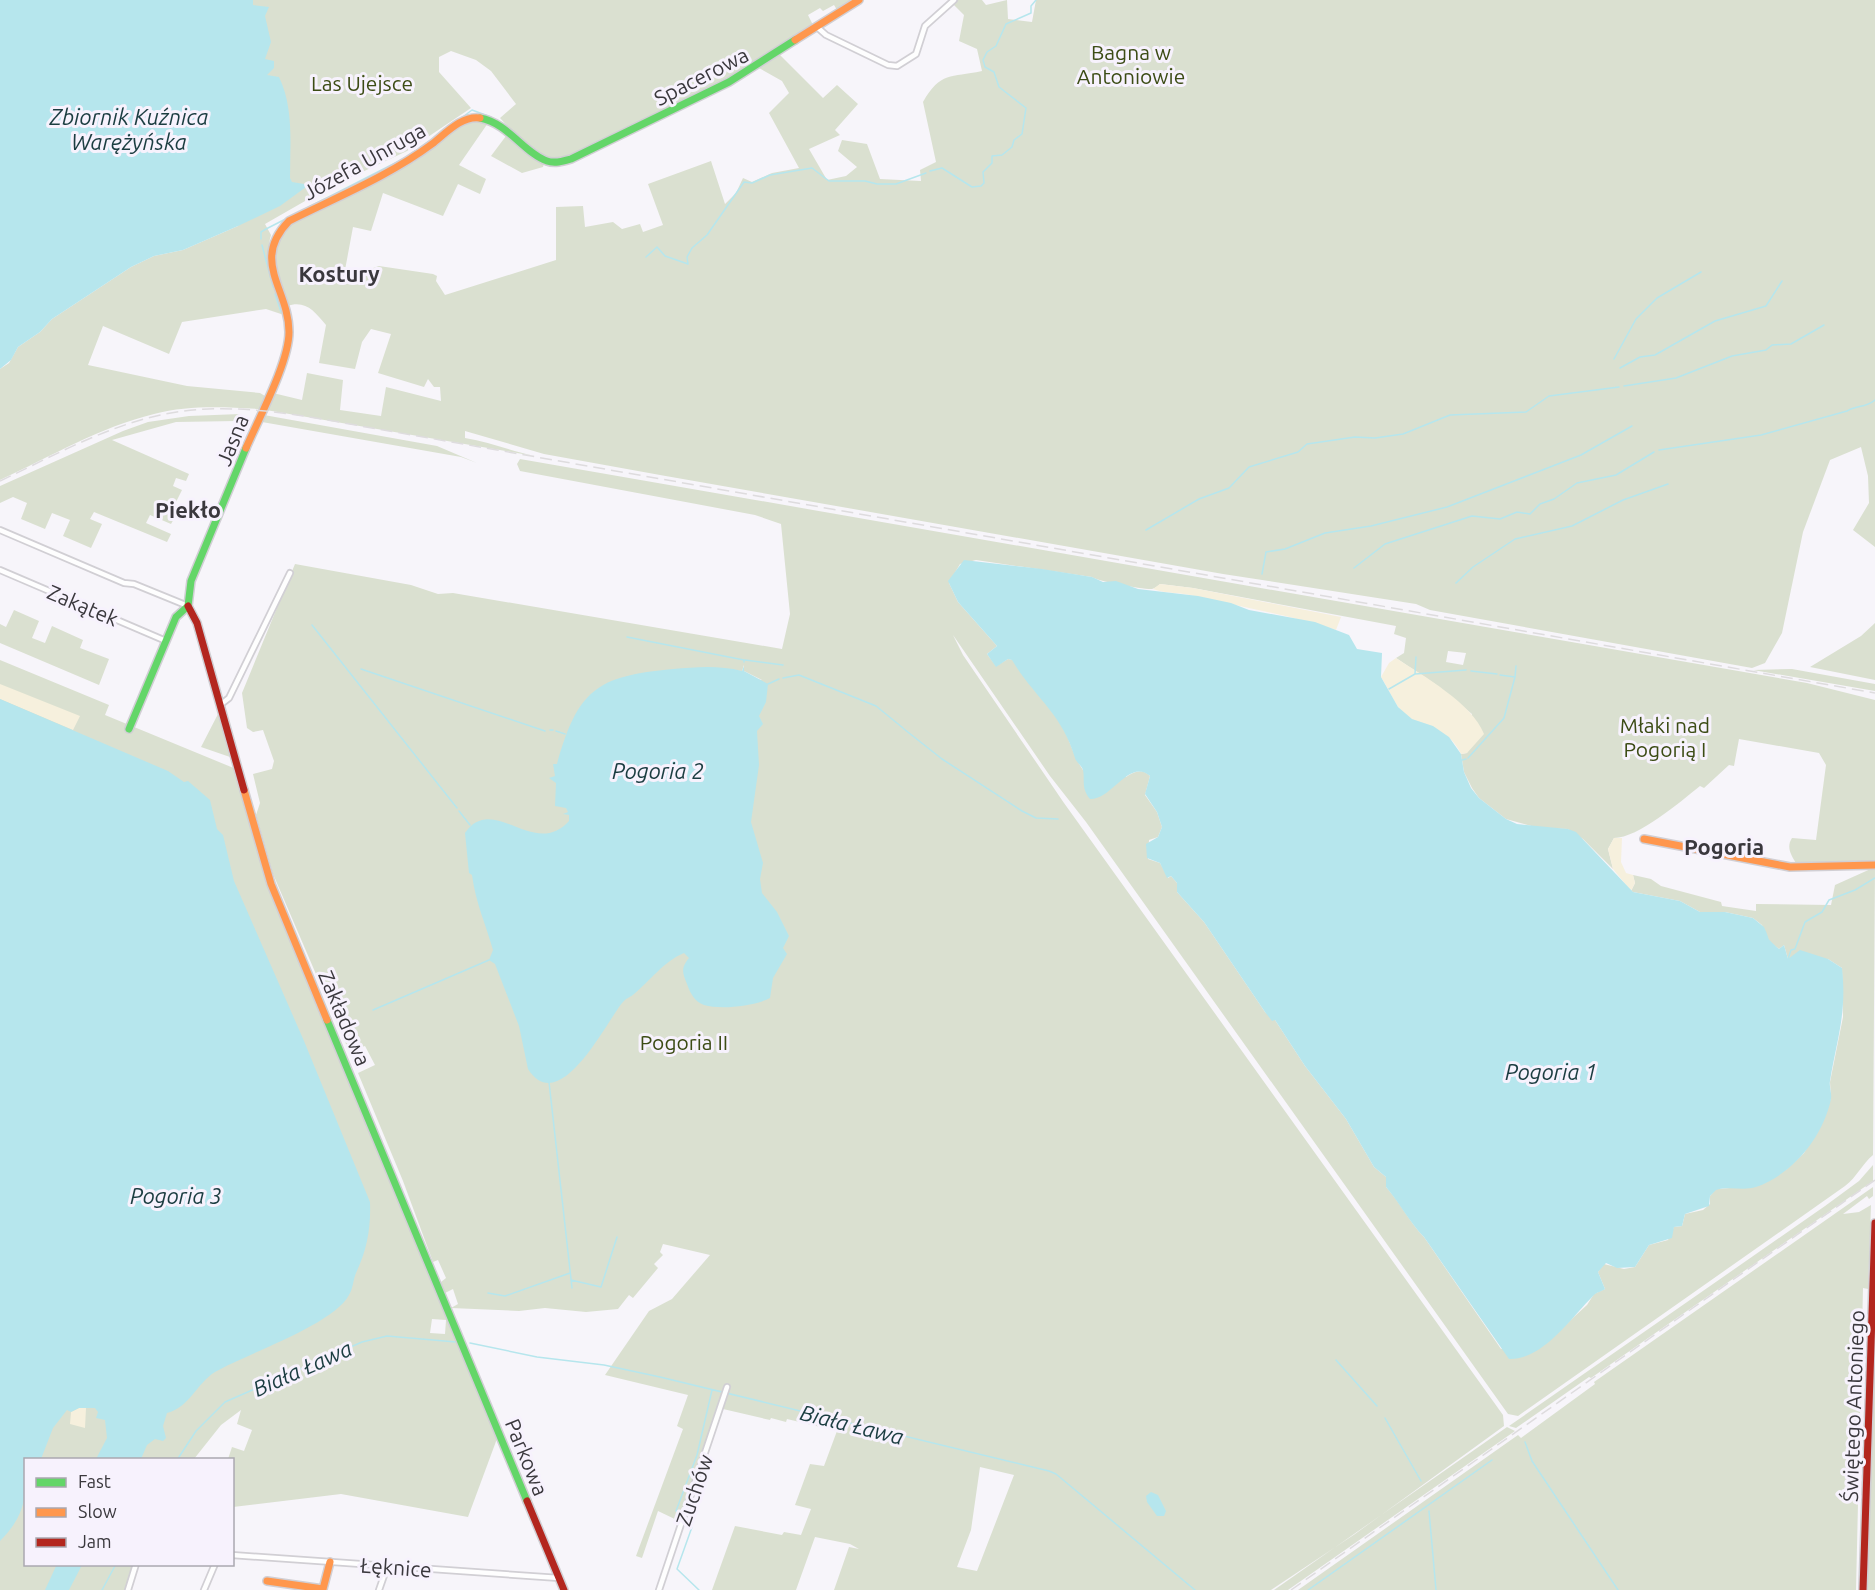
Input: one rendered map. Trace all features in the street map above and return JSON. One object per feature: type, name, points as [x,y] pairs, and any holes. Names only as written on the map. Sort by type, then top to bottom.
[{"type":"street","name":"Spacerowa","points":[[549,162],[571,159],[713,90],[859,0]]},
{"type":"street","points":[[817,27],[826,35],[888,65],[897,66],[916,54],[925,26],[954,0]]},
{"type":"street","name":"Józefa Unruga","points":[[278,289],[270,252],[274,238],[281,228],[289,221],[413,158],[463,121],[476,117],[491,120],[549,162]]},
{"type":"street","name":"Jasna","points":[[129,729],[177,615],[188,606],[193,578],[285,351],[289,328],[278,289]]},
{"type":"street","points":[[0,530],[122,582],[134,584],[188,606]]},
{"type":"street","name":"Zakątek","points":[[0,570],[166,641]]},
{"type":"street","points":[[220,705],[229,698],[290,573]]},
{"type":"street","name":"Zakładowa","points":[[188,606],[197,623],[271,884],[460,1336]]},
{"type":"street","points":[[1644,839],[1790,867],[1875,865]]},
{"type":"street","name":"Świętego Antoniego","points":[[1863,1590],[1875,1223]]},
{"type":"street","name":"Parkowa","points":[[460,1336],[564,1590]]},
{"type":"street","name":"Zuchów","points":[[658,1590],[686,1515],[727,1388]]},
{"type":"street","name":"Łęknice","points":[[234,1555],[559,1578]]},
{"type":"street","points":[[267,1581],[323,1589],[330,1563]]},
{"type":"street","points":[[128,1590],[135,1566]]},
{"type":"street","points":[[204,1590],[214,1566]]},
{"type":"street","points":[[380,1590],[387,1567]]},
{"type":"green space","name":"Las Ujejsce","points":[[246,0],[854,0],[837,10],[834,5],[823,11],[820,8],[808,15],[814,27],[726,81],[565,159],[551,160],[516,135],[500,118],[516,104],[491,71],[476,60],[451,51],[439,57],[439,72],[471,108],[407,151],[326,189],[265,224],[271,235],[269,265],[271,275],[284,315],[266,309],[182,322],[169,354],[103,326],[88,365],[187,386],[260,393],[265,396],[260,409],[193,408],[154,414],[76,443],[0,480],[0,369],[9,363],[18,347],[40,332],[52,319],[131,267],[154,256],[183,250],[238,226],[255,73]]},
{"type":"green space","name":"Bagna w Antoniowie","points":[[956,0],[982,0],[986,5],[1007,0],[1008,19],[1032,22],[1036,0],[1875,0],[1875,547],[1853,530],[1869,503],[1868,476],[1861,447],[1830,460],[1803,532],[1782,633],[1765,663],[1752,668],[1430,610],[1416,604],[1223,574],[544,454],[465,431],[465,438],[535,456],[266,410],[273,393],[302,400],[307,373],[343,380],[340,410],[381,416],[386,387],[441,401],[440,387],[434,387],[428,379],[424,387],[378,373],[391,334],[371,329],[362,342],[355,369],[319,363],[326,325],[305,306],[299,304],[287,306],[278,274],[275,253],[277,243],[289,225],[414,162],[461,125],[480,121],[488,123],[459,165],[486,179],[480,194],[458,184],[443,216],[383,193],[371,231],[353,227],[345,270],[361,272],[379,266],[433,274],[437,276],[436,281],[445,295],[556,260],[556,207],[583,206],[585,227],[613,222],[622,229],[640,224],[643,232],[663,225],[648,184],[711,161],[725,204],[736,193],[743,178],[752,182],[772,173],[799,168],[769,113],[789,93],[782,81],[759,68],[780,55],[823,98],[837,85],[858,104],[835,130],[840,135],[809,149],[827,180],[846,176],[857,167],[838,151],[842,140],[867,144],[880,179],[921,181],[920,170],[936,162],[923,102],[941,80],[982,71],[977,49],[959,41],[964,15],[952,3]]},
{"type":"green space","points":[[506,136],[544,164],[543,167],[522,173],[491,156]]},
{"type":"green space","points":[[240,414],[237,421],[176,422],[112,440],[189,474],[186,481],[176,478],[173,486],[182,490],[170,514],[175,517],[171,524],[150,515],[146,523],[171,534],[167,542],[94,512],[90,519],[102,524],[91,548],[63,536],[70,520],[52,513],[45,529],[21,519],[27,503],[13,497],[0,503],[0,486],[123,431],[148,422],[189,416]]},
{"type":"green space","points":[[264,415],[437,446],[477,463],[461,457],[262,422]]},
{"type":"green space","points":[[520,459],[1807,683],[1875,700],[1875,862],[1796,863],[1789,848],[1792,838],[1816,840],[1826,765],[1819,753],[1739,739],[1734,766],[1729,765],[1704,788],[1700,786],[1646,826],[1614,838],[1608,849],[1613,869],[1583,839],[1568,829],[1539,828],[1506,819],[1479,798],[1464,772],[1461,754],[1467,753],[1472,714],[1435,684],[1396,658],[1404,653],[1406,638],[1394,634],[1396,626],[1193,588],[1160,584],[1153,589],[1141,588],[1092,577],[976,560],[960,564],[949,583],[958,602],[997,646],[987,654],[996,666],[1008,659],[1013,660],[1056,715],[1083,770],[1126,777],[1141,771],[1150,776],[1145,795],[1157,812],[1162,827],[1158,837],[1149,840],[1148,859],[1160,863],[1168,878],[1171,876],[1177,883],[1177,892],[1204,922],[1265,1012],[1275,1020],[1305,1066],[1346,1119],[1374,1167],[1386,1177],[1386,1187],[1424,1237],[1501,1349],[1564,1326],[1587,1305],[1594,1294],[1605,1289],[1598,1272],[1604,1264],[1624,1269],[1635,1267],[1649,1245],[1668,1240],[1674,1227],[1682,1226],[1685,1214],[1703,1210],[1710,1204],[1710,1196],[1716,1189],[1757,1186],[1787,1169],[1804,1153],[1820,1127],[1831,1098],[1830,1082],[1843,1017],[1842,968],[1828,959],[1788,959],[1784,945],[1779,949],[1767,940],[1762,925],[1753,918],[1725,912],[1700,912],[1680,901],[1633,892],[1631,891],[1635,883],[1633,875],[1651,879],[1661,886],[1721,902],[1722,906],[1756,911],[1756,904],[1831,905],[1835,885],[1875,867],[1873,1155],[1845,1186],[1518,1416],[1508,1414],[1086,822],[1050,776],[953,635],[963,655],[1064,803],[1503,1415],[1504,1426],[1355,1534],[1271,1590],[834,1590],[849,1547],[859,1549],[850,1544],[815,1537],[796,1590],[712,1590],[735,1526],[782,1535],[784,1532],[801,1535],[811,1509],[795,1505],[810,1464],[824,1466],[837,1431],[787,1419],[786,1422],[771,1418],[770,1420],[723,1409],[725,1403],[721,1402],[681,1522],[658,1511],[642,1558],[636,1556],[683,1429],[677,1426],[688,1395],[605,1375],[649,1311],[672,1299],[710,1255],[663,1244],[660,1252],[663,1255],[654,1264],[658,1268],[633,1298],[629,1295],[618,1309],[586,1312],[545,1308],[519,1311],[451,1308],[458,1304],[453,1289],[445,1293],[441,1282],[446,1278],[438,1260],[433,1262],[403,1181],[358,1073],[375,1065],[365,1046],[349,1051],[273,874],[256,815],[260,803],[253,774],[272,769],[274,761],[263,730],[253,732],[247,728],[242,693],[295,564],[411,585],[438,594],[453,593],[782,649],[790,614],[781,524],[755,515],[520,471],[517,464]],"holes":[[[1448,651],[1466,653],[1463,665],[1446,662]],[[744,665],[744,671],[762,680],[688,668],[742,671]],[[980,1467],[1014,1475],[977,1571],[957,1567],[971,1530]]]},
{"type":"green space","points":[[14,610],[39,621],[32,638],[45,643],[52,626],[83,640],[80,648],[109,659],[99,685],[0,643],[0,624],[6,627]]},
{"type":"green space","points":[[1875,623],[1875,680],[1810,667],[1861,636]]},
{"type":"green space","name":"Pogoria 3","points":[[0,660],[109,705],[105,715],[236,769],[263,867],[498,1436],[468,1517],[341,1494],[234,1507],[234,1458],[228,1458],[232,1447],[244,1451],[252,1430],[237,1424],[241,1410],[221,1425],[195,1458],[24,1458],[24,1566],[134,1566],[126,1590],[0,1590]],"holes":[[[432,1319],[446,1320],[445,1334],[430,1333]]]},
{"type":"green space","points":[[1792,669],[1875,684],[1875,691],[1753,670]]},
{"type":"green space","points":[[218,714],[220,715],[230,757],[201,747]]},
{"type":"green space","points":[[1873,1165],[1873,1181],[1591,1378],[1589,1377],[1516,1428],[1509,1426],[1825,1206],[1859,1181]]},
{"type":"green space","points":[[1873,1187],[1873,1196],[1869,1199],[1867,1196],[1843,1214],[1859,1212],[1871,1205],[1868,1289],[1863,1288],[1856,1590],[1298,1590],[1518,1435],[1521,1438],[1595,1384],[1594,1382]]},
{"type":"green space","points":[[1875,1324],[1875,1590],[1866,1590]]},
{"type":"green space","points":[[1507,1427],[1515,1431],[1288,1590],[1274,1590]]},
{"type":"sand","points":[[1160,584],[1193,588],[1341,617],[1336,630],[1301,620],[1153,589]]},
{"type":"sand","points":[[1396,658],[1446,691],[1478,723],[1484,734],[1467,753],[1461,754],[1449,738],[1412,720],[1400,710],[1381,677],[1389,663]]},
{"type":"sand","points":[[0,684],[80,716],[73,730],[0,699]]},
{"type":"sand","points":[[1614,838],[1622,838],[1621,862],[1626,873],[1633,875],[1635,883],[1631,891],[1613,869],[1608,849]]},
{"type":"sand","points":[[79,1408],[86,1408],[85,1428],[70,1424],[71,1412]]},
{"type":"water","name":"Zbiornik Kuźnica Warężyńska","points":[[0,0],[253,0],[253,5],[269,7],[265,16],[271,42],[265,59],[274,61],[274,68],[267,75],[279,77],[287,101],[290,126],[290,178],[292,182],[304,184],[306,187],[280,206],[238,226],[183,250],[154,256],[131,267],[52,319],[40,332],[18,347],[11,360],[0,369]]},
{"type":"water","name":"Pogoria 1","points":[[964,560],[1092,577],[1103,582],[1116,581],[1138,589],[1198,596],[1231,603],[1249,610],[1315,622],[1349,635],[1357,649],[1382,653],[1381,677],[1398,707],[1412,719],[1433,726],[1449,737],[1461,754],[1464,772],[1471,788],[1479,798],[1506,819],[1517,824],[1568,829],[1576,832],[1633,892],[1680,901],[1700,912],[1725,912],[1753,918],[1764,927],[1769,939],[1779,949],[1784,945],[1788,959],[1800,950],[1828,959],[1842,968],[1842,1013],[1830,1081],[1831,1099],[1814,1140],[1794,1163],[1770,1181],[1751,1188],[1716,1190],[1710,1196],[1709,1206],[1685,1214],[1682,1226],[1674,1227],[1672,1238],[1649,1245],[1635,1267],[1617,1268],[1606,1263],[1598,1272],[1605,1289],[1594,1295],[1545,1345],[1533,1353],[1509,1359],[1424,1237],[1386,1187],[1386,1177],[1374,1167],[1346,1119],[1305,1066],[1275,1020],[1272,1021],[1265,1012],[1204,922],[1177,892],[1177,883],[1171,876],[1167,878],[1160,863],[1147,858],[1146,844],[1158,837],[1162,827],[1157,812],[1145,794],[1150,776],[1142,772],[1135,772],[1098,798],[1090,799],[1084,788],[1082,768],[1055,717],[1012,660],[1008,659],[996,667],[987,654],[997,646],[958,602],[948,581]]},
{"type":"water","name":"Pogoria 2","points":[[744,666],[744,671],[768,684],[766,702],[759,716],[763,724],[757,731],[759,765],[751,822],[763,863],[760,879],[762,893],[777,912],[789,936],[783,948],[787,954],[773,978],[770,998],[738,1006],[719,1007],[701,1004],[691,994],[684,976],[683,970],[689,958],[684,953],[670,961],[624,1001],[582,1061],[568,1075],[554,1082],[541,1081],[528,1069],[519,1026],[495,964],[489,960],[493,950],[478,904],[472,875],[469,873],[465,833],[476,822],[488,819],[542,834],[556,831],[569,821],[569,815],[563,814],[568,812],[566,808],[555,806],[556,783],[549,778],[555,776],[553,764],[557,764],[573,719],[594,691],[625,676],[647,672],[708,667],[742,671]]},
{"type":"water","name":"Pogoria 3","points":[[0,699],[168,771],[184,782],[188,781],[210,800],[217,829],[223,835],[234,881],[304,1041],[370,1202],[370,1212],[369,1230],[363,1256],[350,1293],[340,1306],[308,1328],[208,1377],[182,1406],[167,1413],[163,1426],[166,1438],[163,1441],[155,1439],[147,1445],[141,1458],[97,1458],[107,1438],[105,1420],[96,1418],[98,1412],[95,1408],[79,1408],[71,1412],[67,1410],[53,1428],[41,1458],[24,1458],[23,1504],[15,1522],[0,1541]]},
{"type":"water","points":[[1151,1492],[1158,1495],[1166,1511],[1164,1516],[1157,1516],[1147,1502],[1146,1496]]},
{"type":"water","points":[[56,1566],[81,1566],[69,1590],[45,1590]]},
{"type":"waterway","points":[[930,171],[942,168],[972,187],[981,186],[984,183],[983,172],[992,163],[992,156],[1002,155],[1022,134],[1026,108],[999,87],[994,72],[985,67],[983,60],[987,52],[996,46],[1006,24],[1031,13],[1031,6],[1036,0]]},
{"type":"waterway","points":[[444,131],[472,110],[491,117]]},
{"type":"waterway","points":[[261,239],[261,232],[266,229],[405,158],[428,142]]},
{"type":"waterway","points":[[646,257],[657,247],[665,256],[688,264],[687,257],[692,248],[707,235],[744,182],[752,183],[770,175],[812,168],[829,181],[865,181],[877,184],[896,184],[926,173]]},
{"type":"waterway","points":[[262,245],[273,287]]},
{"type":"waterway","points":[[1614,359],[1636,319],[1657,298],[1701,272]]},
{"type":"waterway","points":[[1620,368],[1640,357],[1655,355],[1715,321],[1766,306],[1782,281]]},
{"type":"waterway","points":[[275,294],[281,312]]},
{"type":"waterway","points":[[1624,386],[1676,378],[1732,356],[1766,350],[1772,345],[1791,344],[1824,325]]},
{"type":"waterway","points":[[1146,530],[1199,499],[1229,488],[1249,467],[1298,452],[1307,444],[1355,437],[1375,438],[1403,434],[1450,415],[1526,412],[1549,396],[1619,387]]},
{"type":"waterway","points":[[1659,450],[1761,435],[1847,411],[1875,400]]},
{"type":"waterway","points":[[1262,574],[1266,552],[1285,549],[1325,533],[1371,526],[1447,507],[1581,455],[1632,426]]},
{"type":"waterway","points":[[1354,568],[1385,544],[1472,516],[1500,519],[1517,512],[1530,514],[1540,504],[1554,499],[1577,483],[1616,475],[1654,452]]},
{"type":"waterway","points":[[1456,583],[1473,567],[1515,539],[1572,526],[1623,500],[1668,484]]},
{"type":"waterway","points":[[312,625],[457,808]]},
{"type":"waterway","points":[[627,637],[744,660],[744,662]]},
{"type":"waterway","points":[[1415,674],[1416,657]]},
{"type":"waterway","points":[[745,660],[783,665]]},
{"type":"waterway","points":[[1500,675],[1515,677],[1516,666]]},
{"type":"waterway","points":[[361,669],[545,731]]},
{"type":"waterway","points":[[1389,689],[1415,674],[1466,670]]},
{"type":"waterway","points":[[1471,671],[1497,674]]},
{"type":"waterway","points":[[783,678],[799,675],[876,706],[903,728]]},
{"type":"waterway","points":[[1468,758],[1504,718],[1515,677]]},
{"type":"waterway","points":[[768,684],[779,679]]},
{"type":"waterway","points":[[904,729],[942,759],[1022,811],[1036,818],[1058,819]]},
{"type":"waterway","points":[[556,731],[565,734]]},
{"type":"waterway","points":[[1462,760],[1466,759]]},
{"type":"waterway","points":[[459,811],[470,825]]},
{"type":"waterway","name":"Pogoria","points":[[1788,959],[1791,950],[1795,949],[1805,922],[1822,912],[1829,900],[1855,890],[1875,878]]},
{"type":"waterway","points":[[373,1010],[489,960]]},
{"type":"waterway","points":[[549,1082],[572,1288]]},
{"type":"waterway","points":[[571,1280],[601,1287],[617,1237]]},
{"type":"waterway","points":[[488,1293],[505,1296],[570,1273]]},
{"type":"waterway","name":"Biała Ława","points":[[178,1458],[196,1431],[225,1402],[362,1342],[387,1336],[456,1342]]},
{"type":"waterway","name":"Biała Ława","points":[[470,1343],[537,1357],[604,1365],[660,1377],[1049,1471],[1056,1474],[1195,1590]]},
{"type":"waterway","points":[[1336,1360],[1377,1406]]},
{"type":"waterway","points":[[699,1590],[677,1569],[692,1527],[676,1511],[697,1455],[712,1390]]},
{"type":"waterway","points":[[1385,1418],[1421,1481]]},
{"type":"waterway","points":[[1525,1442],[1532,1461],[1618,1590]]},
{"type":"waterway","points":[[1308,1590],[1492,1460]]},
{"type":"waterway","points":[[1429,1511],[1436,1590]]},
{"type":"waterway","name":"Biała Ława","points":[[102,1590],[115,1566]]},
{"type":"railway","points":[[0,481],[94,437],[152,417],[181,411],[211,409],[271,412],[1875,693]]},
{"type":"railway","points":[[1291,1590],[1875,1180]]},
{"type":"traffic: fast","points":[[480,118],[499,126],[539,157],[550,162],[565,161],[729,82],[795,40]]},
{"type":"traffic: fast","points":[[129,729],[176,617],[188,606],[191,581],[246,448]]},
{"type":"traffic: fast","points":[[327,1020],[527,1501]]},
{"type":"traffic: slow","points":[[795,40],[859,0]]},
{"type":"traffic: slow","points":[[246,448],[279,374],[288,344],[287,317],[272,262],[273,249],[278,235],[289,221],[398,166],[460,122],[480,118]]},
{"type":"traffic: slow","points":[[244,790],[271,884],[327,1020]]},
{"type":"traffic: slow","points":[[1644,839],[1790,867],[1875,865]]},
{"type":"traffic: slow","points":[[267,1581],[323,1589],[330,1562]]},
{"type":"traffic: jam","points":[[188,606],[197,623],[244,790]]},
{"type":"traffic: jam","points":[[1863,1590],[1875,1223]]},
{"type":"traffic: jam","points":[[527,1501],[564,1590]]},
{"type":"district","name":"Kostury","points":[[339,273]]},
{"type":"district","name":"Piekło","points":[[188,509]]},
{"type":"district","name":"Pogoria","points":[[1724,846]]},
{"type":"park label","name":"Młaki nad Pogorią I","points":[[1665,737]]},
{"type":"park label","name":"Pogoria II","points":[[684,1042]]}]
